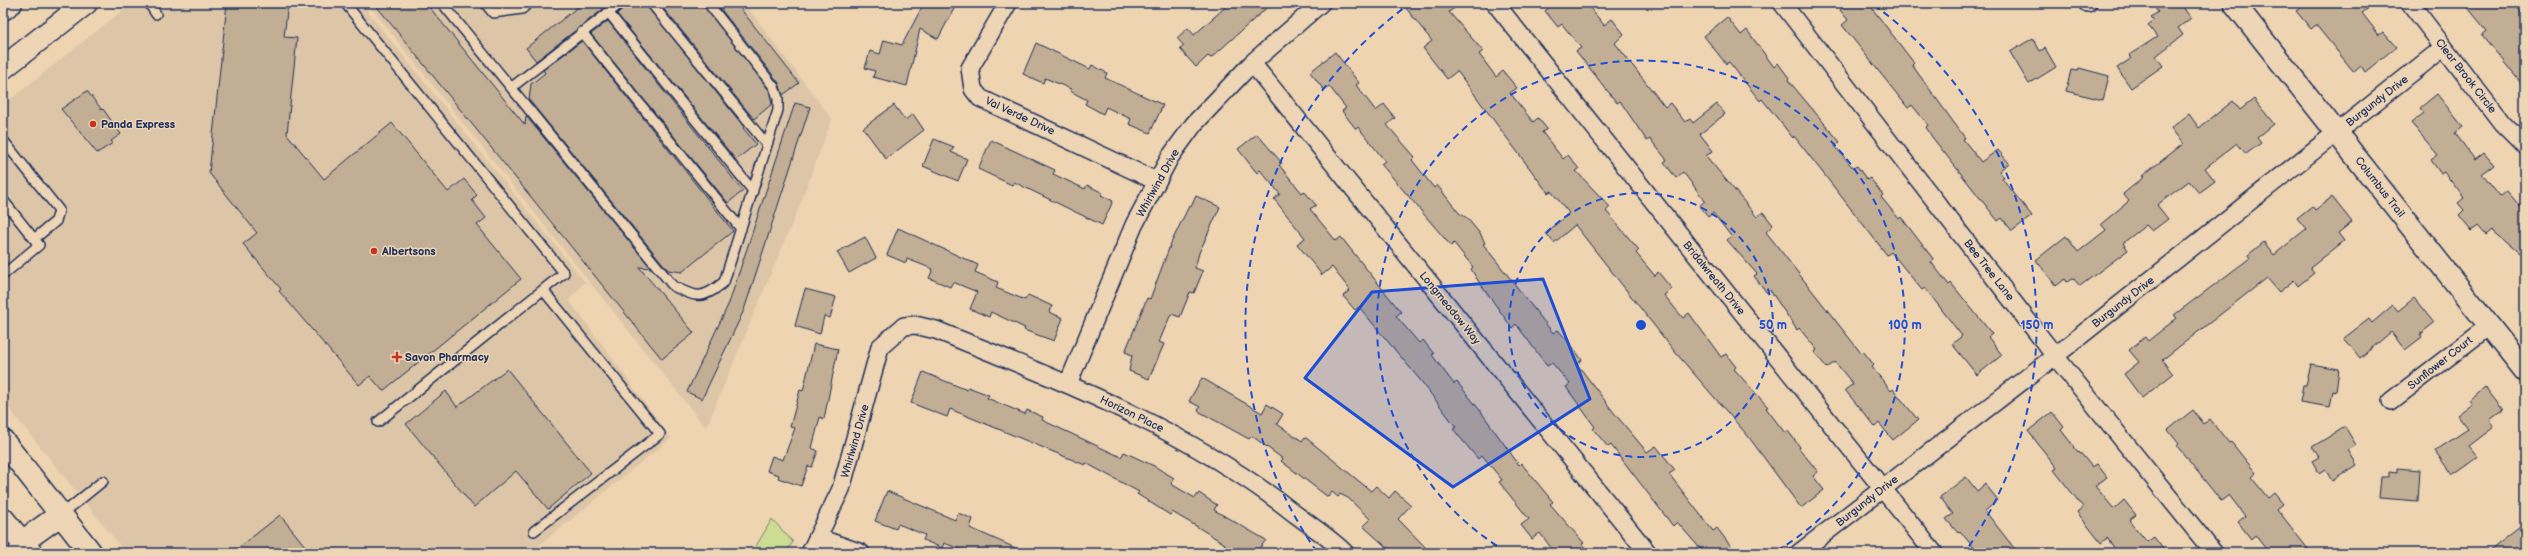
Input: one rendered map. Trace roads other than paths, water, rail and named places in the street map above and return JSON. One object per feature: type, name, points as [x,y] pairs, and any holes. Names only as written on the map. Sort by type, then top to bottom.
[{"type":"main road","points":[[3,10],[11,3]]},
{"type":"main road","points":[[3,68],[86,3]]},
{"type":"main road","points":[[3,441],[91,553]]},
{"type":"main road","points":[[3,519],[21,549],[60,515]]},
{"type":"street","name":"Val Verde Drive","points":[[1008,3],[970,68],[973,89],[980,98],[1156,181]]},
{"type":"street","name":"Whirlwind Drive","points":[[1068,384],[1134,225],[1156,181],[1194,124],[1252,64],[1321,3]]},
{"type":"street","name":"Bridalwreath Drive","points":[[1495,3],[1934,553]]},
{"type":"street","name":"Bee Tree Lane","points":[[1782,3],[2055,356],[2214,553]]},
{"type":"street","name":"Columbus Trail","points":[[2234,3],[2525,371]]},
{"type":"street","name":"Clear Brook Circle","points":[[2410,3],[2502,123],[2525,146]]},
{"type":"street","name":"Burgundy Drive","points":[[1799,553],[2055,356],[2444,48]]},
{"type":"street","name":"Longmeadow Way","points":[[1252,64],[1648,553]]},
{"type":"street","name":"Horizon Place","points":[[897,331],[904,326],[915,325],[936,330],[1068,384],[1133,413],[1232,467],[1267,492],[1345,553]]},
{"type":"street","name":"Sunflower Court","points":[[2391,401],[2490,325]]},
{"type":"street","name":"Whirlwind Drive","points":[[810,553],[819,538],[841,489],[880,347],[897,331]]},
{"type":"street","points":[[819,538],[861,553]]},
{"type":"lane","points":[[149,3],[156,14]]},
{"type":"lane","points":[[345,3],[564,273],[378,422]]},
{"type":"lane","points":[[442,3],[673,286],[691,295],[709,295],[724,282],[778,110],[778,98],[774,87],[708,3]]},
{"type":"lane","points":[[484,3],[492,13],[522,9],[529,3]]},
{"type":"lane","points":[[512,87],[621,3]]},
{"type":"lane","points":[[651,3],[767,145]]},
{"type":"lane","points":[[608,12],[753,191]]},
{"type":"lane","points":[[582,32],[741,229]]},
{"type":"lane","points":[[3,140],[59,210],[56,221],[34,238]]},
{"type":"lane","points":[[3,200],[40,245],[3,275]]},
{"type":"lane","points":[[534,531],[660,434],[543,290]]},
{"type":"lane","points":[[60,515],[103,481]]},
{"type":"place","name":"Panda Express","points":[[93,124]]},
{"type":"place","name":"Albertsons","points":[[374,251]]},
{"type":"place","name":"Savon Pharmacy","points":[[397,357]]}]
